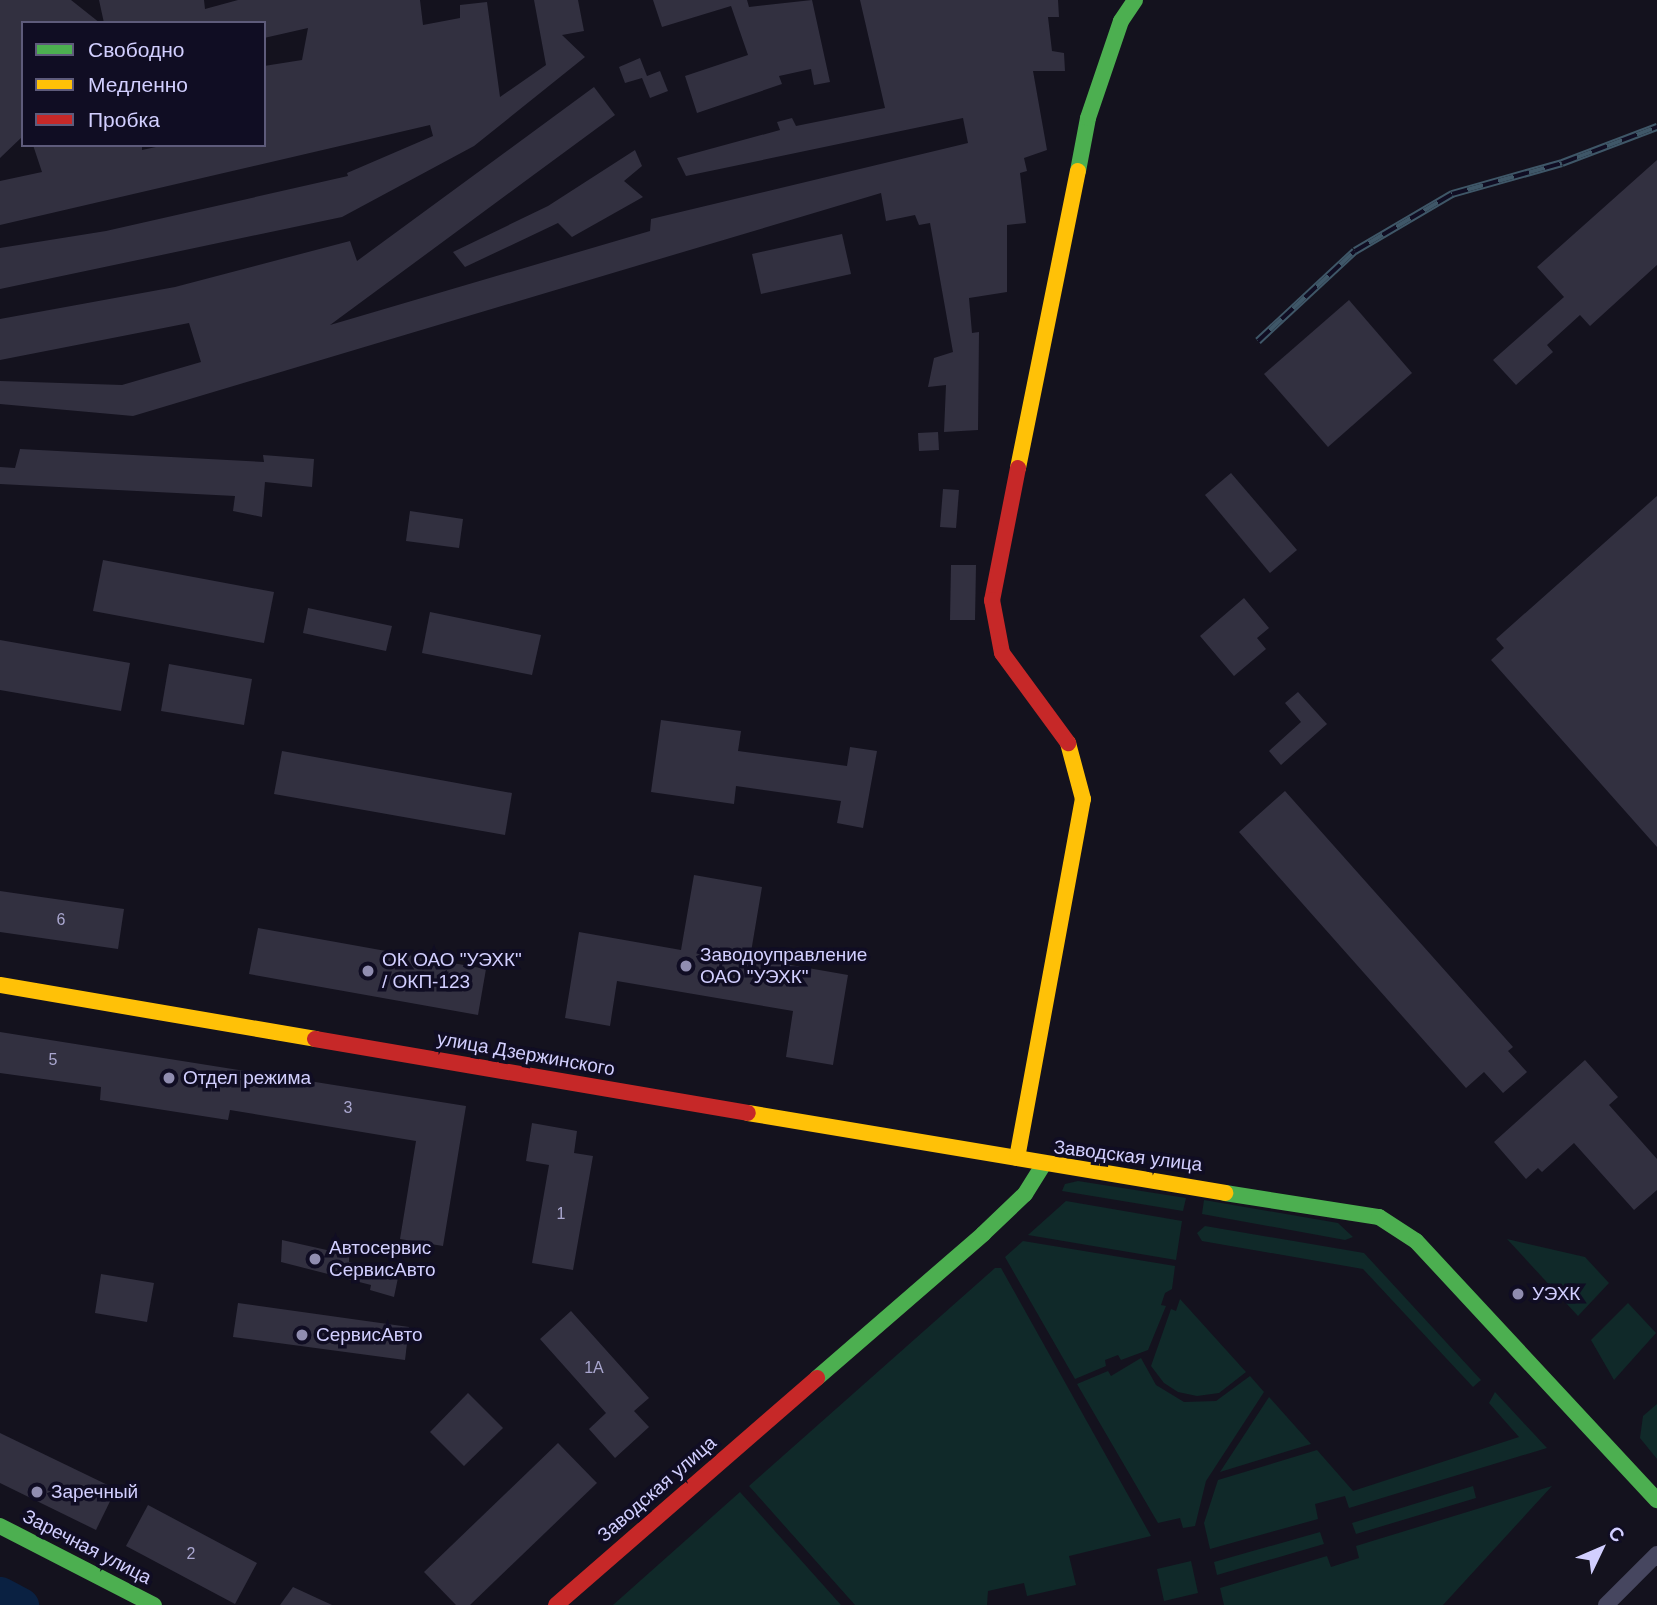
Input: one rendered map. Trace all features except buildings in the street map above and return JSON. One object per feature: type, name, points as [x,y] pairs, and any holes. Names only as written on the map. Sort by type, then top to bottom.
[{"type":"street","points":[[1017,1158],[1083,799],[1074,751],[1002,653],[992,600],[1088,118],[1121,21],[1135,0]]},
{"type":"street","name":"улица Дзержинского","points":[[0,985],[1044,1164]]},
{"type":"street","name":"Заводская улица","points":[[556,1605],[983,1234],[1025,1194],[1044,1164],[1211,1188],[1365,1214],[1392,1222],[1416,1241],[1657,1500]]},
{"type":"street","name":"Заречная улица","points":[[0,1526],[154,1605]]},
{"type":"street","points":[[1606,1605],[1657,1554]]},
{"type":"green space","points":[[1078,1181],[1186,1198],[1183,1211],[1062,1191],[1065,1184]]},
{"type":"green space","points":[[1204,1200],[1338,1223],[1353,1237],[1345,1240],[1202,1214]]},
{"type":"green space","points":[[1066,1201],[1182,1221],[1176,1260],[1028,1235]]},
{"type":"green space","points":[[1205,1226],[1364,1253],[1481,1380],[1473,1387],[1363,1269],[1202,1241],[1197,1233]]},
{"type":"green space","points":[[1507,1239],[1585,1257],[1609,1283],[1578,1316]]},
{"type":"green space","points":[[1023,1241],[1175,1266],[1172,1289],[1165,1293],[1161,1305],[1166,1306],[1148,1350],[1121,1360],[1118,1355],[1105,1360],[1106,1366],[1075,1379],[1005,1257]]},
{"type":"green space","points":[[995,1268],[1001,1268],[1151,1536],[1069,1556],[1076,1585],[1027,1596],[1024,1583],[988,1591],[987,1605],[855,1605],[749,1486]]},
{"type":"green space","points":[[1180,1299],[1246,1372],[1219,1393],[1197,1396],[1178,1392],[1164,1383],[1151,1366],[1171,1309],[1176,1311]]},
{"type":"green space","points":[[1628,1303],[1656,1333],[1614,1380],[1591,1340]]},
{"type":"green space","points":[[1141,1358],[1156,1385],[1184,1402],[1216,1401],[1250,1376],[1264,1392],[1206,1481],[1195,1526],[1183,1528],[1180,1518],[1158,1523],[1077,1384],[1108,1371],[1111,1376]]},
{"type":"green space","points":[[1495,1392],[1547,1448],[1349,1508],[1345,1496],[1315,1504],[1318,1519],[1210,1549],[1204,1523],[1218,1480],[1317,1450],[1353,1491],[1519,1437],[1489,1403]]},
{"type":"green space","points":[[1269,1397],[1311,1444],[1220,1472]]},
{"type":"green space","points":[[1657,1404],[1657,1459],[1640,1438],[1643,1416]]},
{"type":"green space","points":[[1473,1486],[1476,1498],[1356,1534],[1352,1523]]},
{"type":"green space","points":[[1552,1486],[1443,1605],[1224,1605],[1220,1588],[1327,1556],[1331,1567],[1359,1558],[1356,1546]]},
{"type":"green space","points":[[740,1492],[841,1605],[613,1605]]},
{"type":"green space","points":[[1320,1532],[1324,1544],[1217,1575],[1214,1562]]},
{"type":"green space","points":[[1191,1561],[1198,1593],[1164,1601],[1157,1569]]},
{"type":"waterway","points":[[0,1594],[21,1605]]},
{"type":"railway","points":[[1258,341],[1355,251],[1452,194],[1562,163],[1657,127]]},
{"type":"traffic: fast","points":[[1078,171],[1088,118],[1121,21],[1135,0]]},
{"type":"traffic: fast","points":[[817,1378],[983,1234],[1025,1194],[1044,1164]]},
{"type":"traffic: fast","points":[[1225,1193],[1379,1217],[1416,1241],[1657,1500]]},
{"type":"traffic: fast","points":[[0,1526],[154,1605]]},
{"type":"traffic: slow","points":[[1018,468],[1078,171]]},
{"type":"traffic: slow","points":[[1017,1158],[1083,799],[1068,743]]},
{"type":"traffic: slow","points":[[0,985],[315,1039]]},
{"type":"traffic: slow","points":[[748,1113],[1225,1193]]},
{"type":"traffic: jam","points":[[1018,468],[992,600],[1002,653],[1068,743]]},
{"type":"traffic: jam","points":[[315,1039],[748,1113]]},
{"type":"traffic: jam","points":[[556,1605],[817,1378]]},
{"type":"place","name":"Заводоуправление ОАО \"УЭХК\"","points":[[686,966]]},
{"type":"place","name":"ОК ОАО \"УЭХК\" / ОКП-123","points":[[368,971]]},
{"type":"place","name":"Отдел режима","points":[[169,1078]]},
{"type":"place","name":"Автосервис СервисАвто","points":[[315,1259]]},
{"type":"place","name":"УЭХК","points":[[1518,1294]]},
{"type":"place","name":"СервисАвто","points":[[302,1335]]},
{"type":"place","name":"Заречный","points":[[37,1492]]}]
